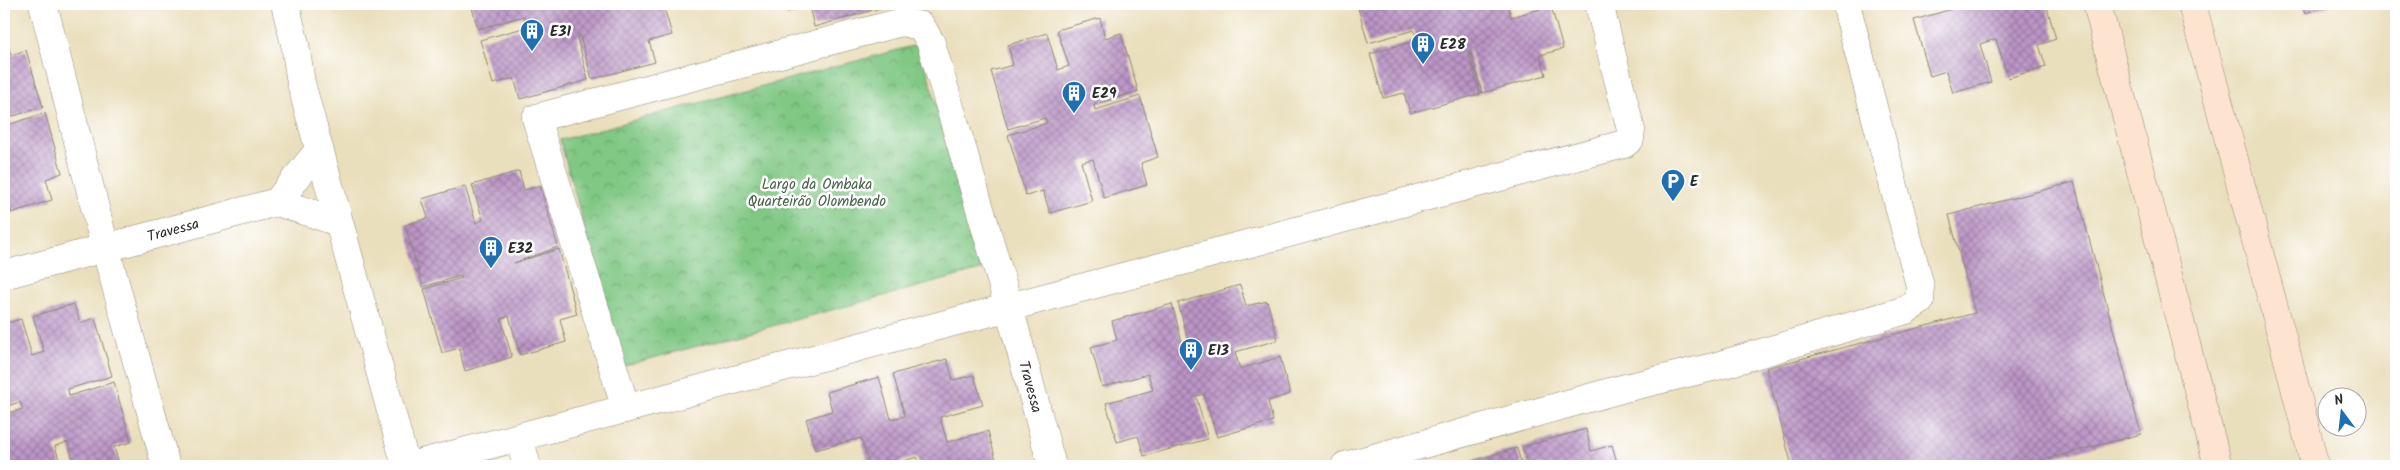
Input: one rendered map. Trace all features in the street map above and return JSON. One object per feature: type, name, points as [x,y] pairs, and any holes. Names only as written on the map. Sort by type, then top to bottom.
[{"type":"street","points":[[43,4],[105,247],[166,466]]},
{"type":"street","points":[[285,4],[295,44],[301,83],[338,222],[408,466],[1624,144],[1630,139],[1631,130],[1599,4]]},
{"type":"street","points":[[1345,466],[1621,388],[1717,366],[1906,310],[1920,301],[1920,286],[1846,4]]},
{"type":"street","points":[[2097,4],[2218,466]]},
{"type":"street","points":[[2192,4],[2315,466]]},
{"type":"street","name":"Travessa","points":[[626,409],[536,118],[902,22],[921,26],[931,43],[1009,307],[1052,466]]},
{"type":"street","points":[[319,150],[277,202],[338,222]]},
{"type":"street","name":"Travessa","points":[[4,275],[277,202]]},
{"type":"street","points":[[520,437],[527,466]]},
{"type":"green space","name":"Largo da Ombaka Quarteirão Olombendo","points":[[920,44],[981,270],[623,366],[560,140]]},
{"type":"building","name":"E31","points":[[471,4],[663,4],[672,35],[649,41],[655,62],[592,79],[580,36],[577,37],[588,80],[520,99],[514,78],[493,84],[480,40],[527,27],[524,16],[478,29]]},
{"type":"building","points":[[785,4],[883,4],[884,7],[814,27],[809,6],[787,12]]},
{"type":"building","name":"E28","points":[[1357,4],[1513,4],[1508,6],[1511,17],[1551,6],[1563,49],[1540,55],[1546,75],[1482,93],[1470,50],[1468,51],[1480,94],[1410,113],[1404,93],[1383,98],[1370,54],[1417,40],[1414,30],[1368,43]]},
{"type":"building","points":[[1909,4],[1928,4],[1911,9]]},
{"type":"building","points":[[1950,4],[2046,4],[2056,39],[2039,45],[2046,67],[2008,78],[1996,39],[1980,44],[1991,82],[1953,93],[1946,71],[1930,76],[1914,20],[1952,9]]},
{"type":"building","points":[[2302,4],[2336,4],[2305,13]]},
{"type":"building","name":"E29","points":[[1100,18],[1105,38],[1121,33],[1138,91],[1094,105],[1095,110],[1140,96],[1158,157],[1141,163],[1147,185],[1104,198],[1093,159],[1081,162],[1092,201],[1050,213],[1043,191],[1026,196],[1008,135],[1047,123],[1045,118],[1008,129],[991,71],[1013,65],[1008,45],[1047,33],[1058,70],[1069,66],[1057,30]]},
{"type":"building","points":[[5,35],[11,55],[26,50],[43,107],[4,119]]},
{"type":"building","points":[[45,113],[62,173],[46,179],[52,200],[11,213],[4,189],[4,126]]},
{"type":"building","name":"E32","points":[[519,171],[524,190],[540,186],[558,247],[514,263],[559,249],[577,314],[560,319],[566,342],[520,355],[509,316],[501,319],[512,357],[465,371],[459,348],[442,353],[424,289],[462,278],[461,276],[423,287],[405,225],[428,218],[422,199],[465,186],[476,223],[483,220],[472,185]]},
{"type":"building","points":[[2074,182],[2141,434],[2020,466],[1792,466],[1766,368],[1975,313],[1949,215]]},
{"type":"building","name":"E13","points":[[1240,285],[1246,306],[1267,301],[1278,340],[1235,352],[1240,369],[1280,357],[1290,394],[1268,401],[1273,421],[1217,437],[1204,394],[1196,396],[1208,439],[1144,456],[1138,436],[1117,442],[1106,403],[1153,390],[1148,374],[1102,387],[1091,347],[1117,340],[1112,321],[1172,304],[1183,346],[1189,344],[1178,303]]},
{"type":"building","points":[[74,304],[80,323],[95,318],[112,376],[68,389],[69,396],[114,382],[131,442],[114,447],[120,466],[75,466],[68,442],[55,446],[61,466],[4,466],[4,414],[23,409],[20,402],[4,407],[4,324],[21,319],[32,356],[44,352],[33,316]]},
{"type":"building","points":[[947,359],[953,380],[974,375],[983,405],[940,417],[947,442],[988,431],[996,460],[974,466],[920,466],[917,457],[900,462],[901,466],[852,466],[868,461],[861,438],[815,450],[806,419],[832,411],[827,392],[879,377],[891,419],[905,416],[893,374]]},
{"type":"building","points":[[1586,429],[1591,451],[1612,445],[1618,466],[1528,466],[1522,447]]},
{"type":"building","points":[[1517,448],[1522,466],[1454,466]]},
{"type":"place","name":"E31","points":[[532,52]]},
{"type":"place","name":"E28","points":[[1423,65]]},
{"type":"place","name":"E29","points":[[1074,114]]},
{"type":"place","name":"E","points":[[1673,202]]},
{"type":"place","name":"E32","points":[[491,269]]},
{"type":"place","name":"E13","points":[[1191,371]]}]
